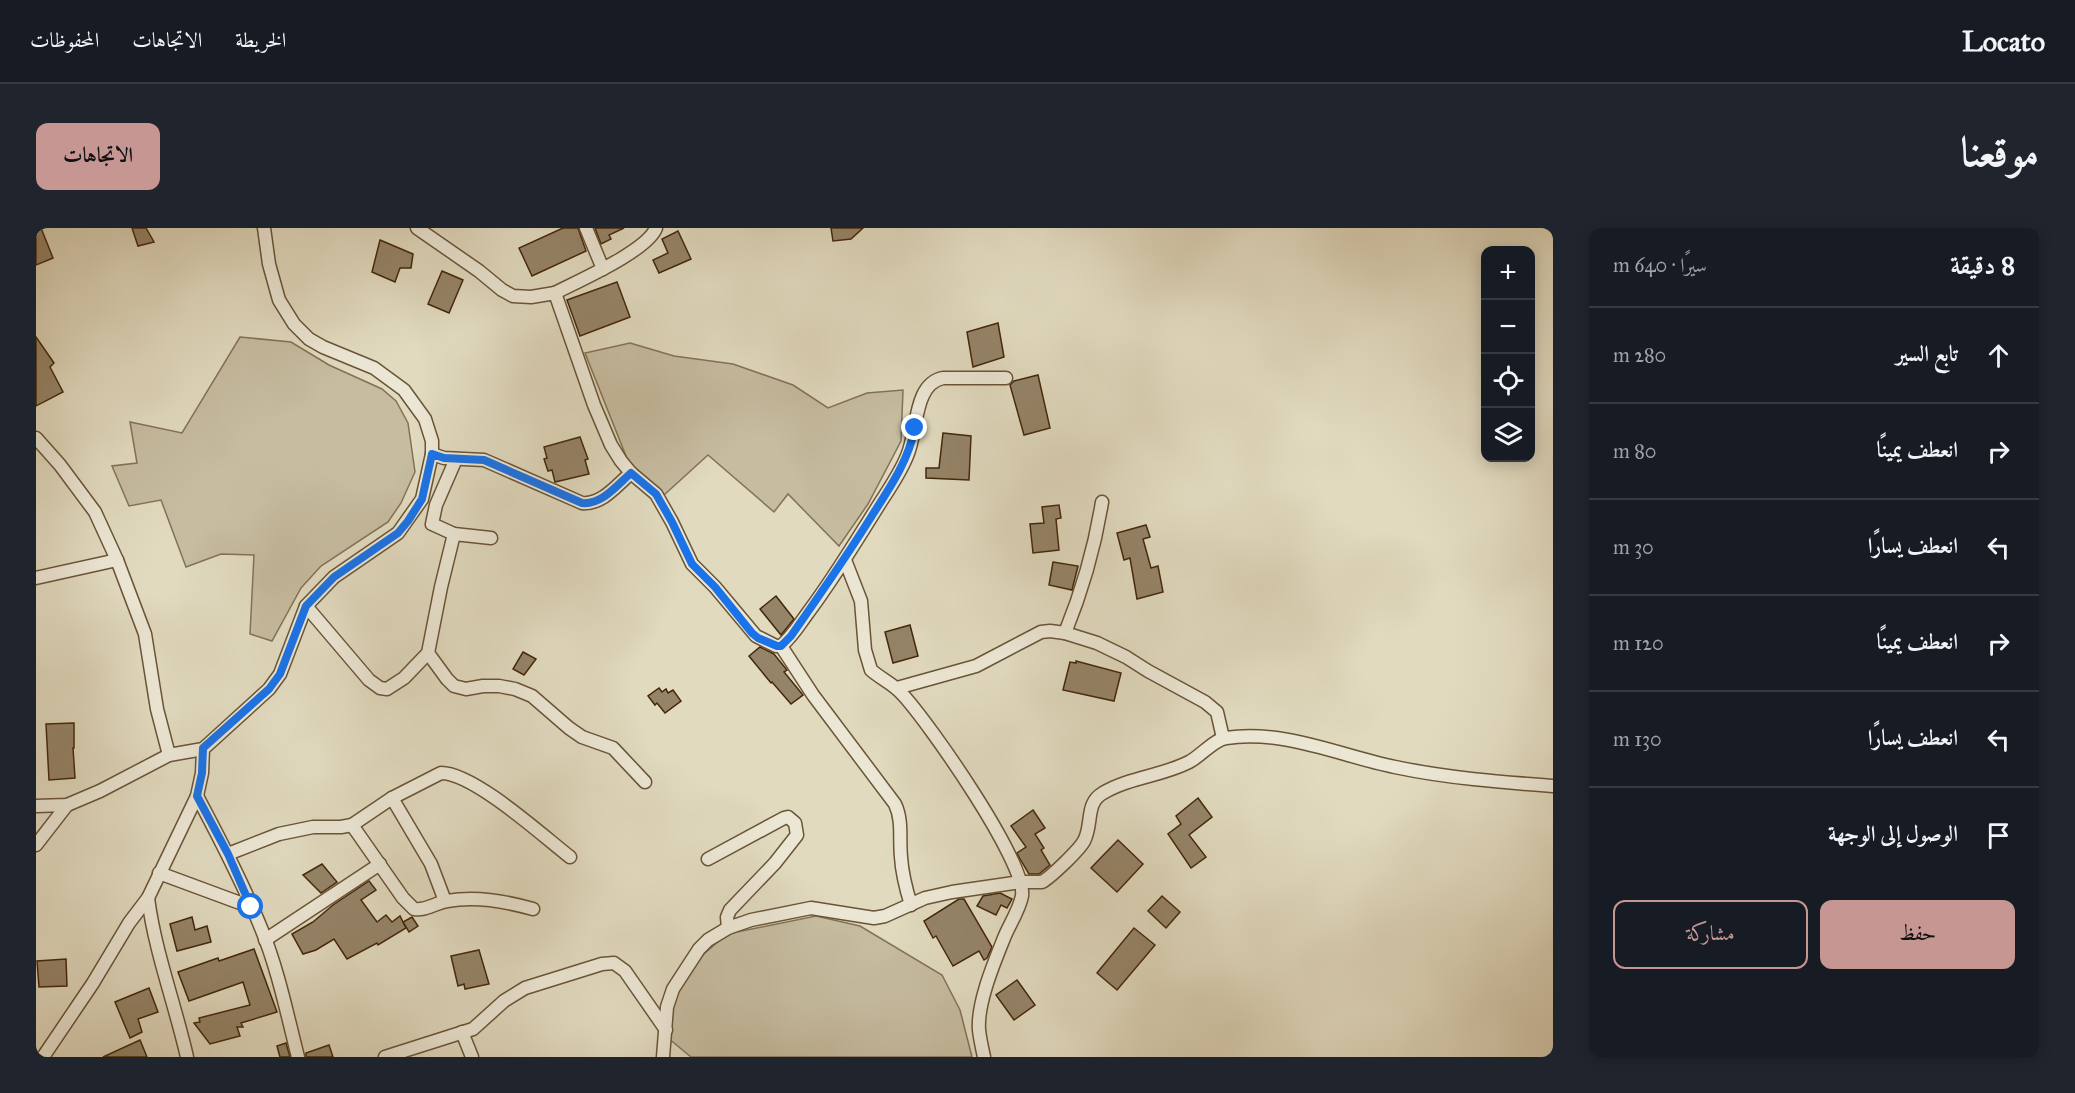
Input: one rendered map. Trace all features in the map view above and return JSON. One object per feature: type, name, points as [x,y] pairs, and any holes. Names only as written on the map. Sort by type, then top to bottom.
[{"type":"street","points":[[36,806],[67,805],[100,791],[169,755],[203,748],[255,703],[275,681],[280,674],[306,606],[334,577],[398,533],[422,499],[432,454],[430,431],[418,408],[404,390],[374,368],[323,347],[309,339],[294,324],[279,300],[269,264],[264,228]]},
{"type":"street","points":[[417,228],[502,290],[513,296],[531,297],[555,293],[603,269],[646,242],[656,228]]},
{"type":"street","points":[[586,228],[603,269]]},
{"type":"street","points":[[555,293],[594,405],[611,445],[631,473],[656,494],[692,564],[715,587],[756,636],[776,646],[781,646],[791,636],[845,560],[897,477],[908,455],[920,402],[927,386],[934,380],[943,378],[1006,378]]},
{"type":"street","points":[[36,438],[60,465],[95,512],[117,560],[145,634],[157,709],[169,755]]},
{"type":"street","points":[[432,454],[456,459],[484,460],[582,503],[600,499],[631,473]]},
{"type":"street","points":[[456,459],[436,506],[431,521],[433,526],[454,534],[490,538]]},
{"type":"street","points":[[1065,633],[1081,589],[1102,502]]},
{"type":"street","points":[[306,606],[369,680],[380,688],[387,689],[404,678],[428,653],[454,534]]},
{"type":"street","points":[[36,579],[117,560]]},
{"type":"street","points":[[845,560],[861,601],[865,650],[869,666],[873,672],[897,688],[920,715],[975,794],[1022,882],[1022,897],[994,965],[981,1011],[979,1028],[984,1057]]},
{"type":"street","points":[[897,688],[976,666],[1046,630],[1065,633],[1117,652],[1205,702],[1217,712],[1223,738]]},
{"type":"street","points":[[781,646],[813,695],[876,777],[898,812],[903,872],[911,905]]},
{"type":"street","points":[[428,653],[454,686],[466,689],[499,686],[532,696],[582,737],[613,748],[645,782]]},
{"type":"street","points":[[663,1057],[669,996],[699,949],[708,940],[728,928],[811,908],[874,918],[885,916],[925,898],[952,892],[1022,882],[1042,882],[1079,848],[1088,832],[1090,809],[1099,796],[1127,782],[1186,764],[1223,738],[1245,736],[1273,738],[1444,776],[1553,786]]},
{"type":"street","points":[[43,1057],[93,983],[129,923],[148,898],[197,796],[202,773],[203,748]]},
{"type":"street","points":[[228,854],[279,834],[313,827],[352,825],[392,798],[437,775],[448,773],[473,784],[500,802],[570,857]]},
{"type":"street","points":[[197,796],[228,854],[265,940],[298,1057]]},
{"type":"street","points":[[392,798],[431,864],[445,901]]},
{"type":"street","points":[[36,845],[67,805]]},
{"type":"street","points":[[708,859],[784,818],[788,817],[795,823],[797,835],[775,863],[730,910],[727,917],[728,928]]},
{"type":"street","points":[[352,825],[403,898],[414,909],[424,909],[445,901],[490,899],[533,909]]},
{"type":"street","points":[[265,940],[380,864]]},
{"type":"street","points":[[159,873],[251,907]]},
{"type":"street","points":[[148,898],[151,922],[179,1020],[187,1057]]},
{"type":"street","points":[[385,1057],[480,1024],[504,1001],[525,988],[586,968],[614,963],[625,970],[666,1030]]},
{"type":"street","points":[[462,1032],[472,1057]]},
{"type":"shaded area","points":[[240,337],[291,342],[329,365],[382,389],[396,401],[408,423],[415,472],[401,503],[388,522],[321,566],[301,588],[272,641],[250,634],[254,555],[221,554],[186,567],[161,500],[129,506],[112,466],[137,463],[130,422],[182,433]]},
{"type":"shaded area","points":[[630,343],[674,356],[733,364],[793,385],[828,408],[867,393],[903,390],[901,441],[868,504],[839,546],[788,494],[774,512],[708,455],[664,495],[628,461],[585,353]]},
{"type":"shaded area","points":[[816,916],[860,926],[942,975],[960,1010],[972,1057],[691,1057],[668,1038],[668,1005],[697,960],[727,934]]},
{"type":"building","points":[[36,228],[41,228],[53,258],[36,265]]},
{"type":"building","points":[[132,228],[146,228],[154,242],[138,246]]},
{"type":"building","points":[[563,228],[578,228],[586,251],[532,276],[519,248]]},
{"type":"building","points":[[595,228],[624,228],[609,235],[611,239],[601,244]]},
{"type":"building","points":[[831,228],[863,228],[851,239],[833,241]]},
{"type":"building","points":[[678,231],[691,259],[659,273],[653,260],[668,253],[662,239]]},
{"type":"building","points":[[380,240],[413,254],[411,268],[400,268],[395,282],[372,272]]},
{"type":"building","points":[[442,271],[463,280],[449,313],[428,304]]},
{"type":"building","points":[[617,282],[630,317],[580,336],[567,300]]},
{"type":"building","points":[[998,323],[1004,357],[973,367],[967,332]]},
{"type":"building","points":[[36,337],[54,363],[50,367],[63,392],[36,406]]},
{"type":"building","points":[[1038,375],[1050,428],[1024,435],[1010,385],[1014,381]]},
{"type":"building","points":[[943,433],[971,436],[969,480],[926,478],[926,468],[939,468]]},
{"type":"building","points":[[580,437],[588,459],[585,460],[589,474],[555,482],[552,470],[548,471],[544,459],[547,458],[544,447]]},
{"type":"building","points":[[1059,505],[1061,518],[1056,519],[1059,550],[1033,553],[1030,524],[1044,523],[1042,507]]},
{"type":"building","points":[[1146,525],[1150,537],[1143,539],[1151,568],[1158,566],[1163,592],[1137,599],[1130,558],[1124,560],[1117,533]]},
{"type":"building","points":[[1053,562],[1078,566],[1072,590],[1049,585]]},
{"type":"building","points":[[776,596],[794,619],[781,635],[760,609]]},
{"type":"building","points":[[910,625],[918,656],[893,663],[885,632]]},
{"type":"building","points":[[760,647],[774,654],[787,670],[784,672],[803,695],[791,704],[749,656]]},
{"type":"building","points":[[523,652],[536,659],[524,675],[513,669]]},
{"type":"building","points":[[1076,661],[1121,673],[1114,701],[1063,690],[1070,662],[1076,663]]},
{"type":"building","points":[[659,688],[662,692],[666,689],[668,693],[673,690],[681,701],[665,713],[648,696]]},
{"type":"building","points":[[74,723],[75,778],[49,780],[46,724]]},
{"type":"building","points":[[1198,798],[1212,817],[1189,835],[1206,857],[1191,868],[1168,834],[1181,824],[1176,816]]},
{"type":"building","points":[[1033,810],[1045,828],[1035,834],[1044,848],[1041,850],[1050,865],[1039,874],[1029,874],[1020,859],[1017,853],[1026,847],[1011,826]]},
{"type":"building","points":[[1118,840],[1143,864],[1117,892],[1091,868]]},
{"type":"building","points":[[322,864],[337,882],[321,893],[303,875]]},
{"type":"building","points":[[369,881],[376,890],[361,900],[377,922],[386,915],[392,922],[400,916],[406,928],[378,945],[377,943],[347,959],[334,939],[316,950],[303,954],[292,934],[313,922],[333,905]]},
{"type":"building","points":[[1000,893],[1012,899],[1007,908],[1001,905],[996,915],[977,906],[983,896]]},
{"type":"building","points":[[1162,896],[1180,912],[1166,928],[1148,911]]},
{"type":"building","points":[[959,899],[964,899],[992,947],[984,960],[979,951],[953,966],[936,936],[933,938],[924,921]]},
{"type":"building","points":[[192,917],[195,930],[207,926],[211,942],[177,951],[170,924]]},
{"type":"building","points":[[412,917],[418,926],[409,932],[403,922]]},
{"type":"building","points":[[1134,928],[1155,945],[1117,990],[1097,973]]},
{"type":"building","points":[[254,949],[277,1012],[241,1023],[243,1027],[237,1027],[240,1036],[210,1044],[194,1023],[200,1022],[199,1018],[250,1005],[243,982],[189,1001],[178,972],[218,958],[219,961]]},
{"type":"building","points":[[479,950],[489,984],[465,989],[464,984],[458,986],[451,956]]},
{"type":"building","points":[[66,959],[67,986],[39,987],[37,961]]},
{"type":"building","points":[[1017,980],[1035,1005],[1014,1020],[996,995]]},
{"type":"building","points":[[149,988],[158,1012],[138,1019],[142,1032],[130,1038],[115,1002]]},
{"type":"building","points":[[140,1040],[147,1057],[103,1057]]},
{"type":"building","points":[[286,1043],[290,1057],[280,1057],[277,1046]]},
{"type":"building","points":[[329,1045],[333,1057],[306,1057],[306,1053]]},
{"type":"route","points":[[251,907],[228,854],[197,796],[202,773],[203,748],[255,703],[280,674],[306,606],[334,577],[398,533],[408,521],[422,499],[432,454],[444,458],[484,460],[582,503],[593,503],[600,499],[631,473],[656,494],[692,564],[715,587],[756,636],[781,646],[815,604],[897,477],[908,455],[915,428]]}]
